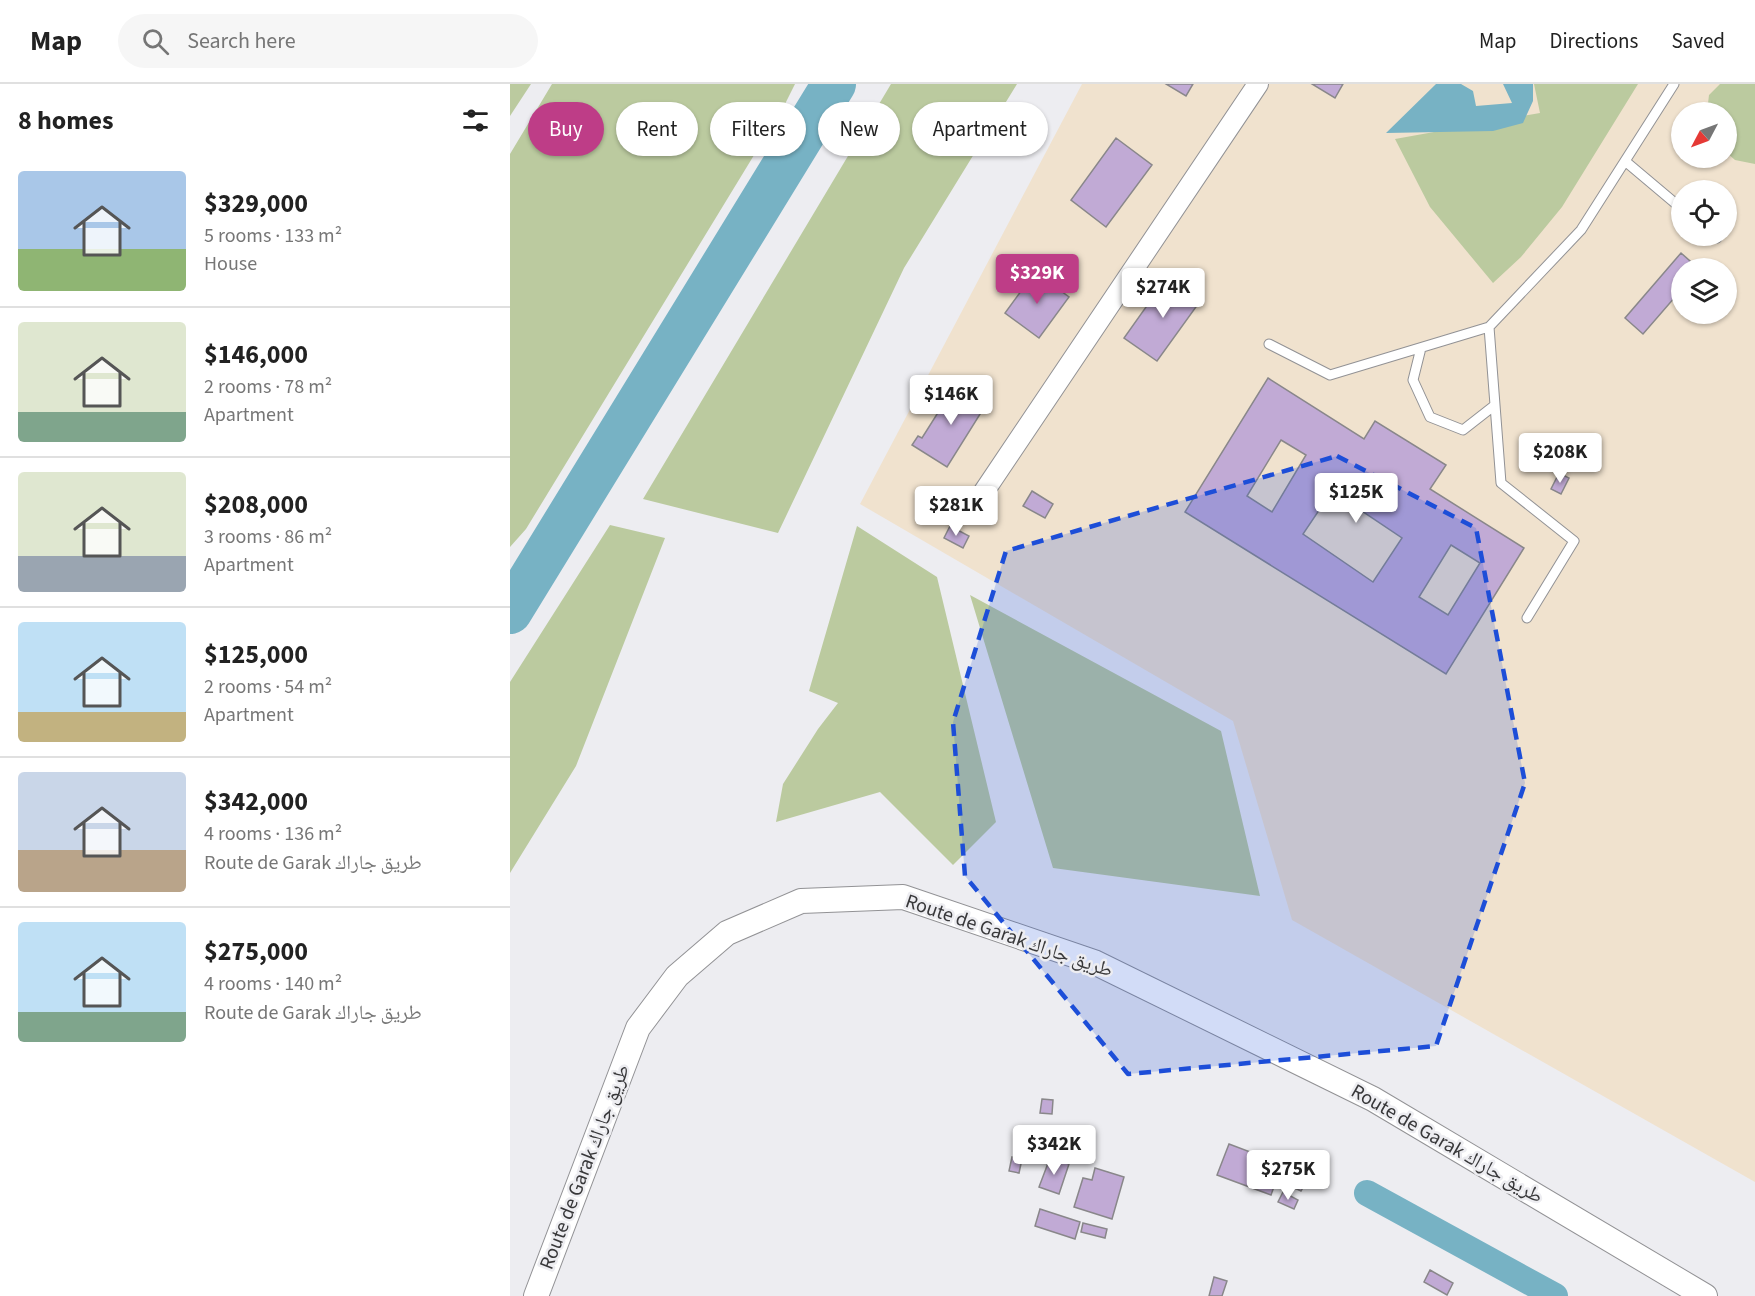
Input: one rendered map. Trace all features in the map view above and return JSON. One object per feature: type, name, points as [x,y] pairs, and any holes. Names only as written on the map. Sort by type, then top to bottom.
[{"type":"street","points":[[975,505],[1258,84]]},
{"type":"street","name":"Route de Garak طريق جاراك","points":[[536,1296],[638,1028],[677,976],[727,933],[801,901],[903,897],[1094,962],[1373,1099],[1705,1296]]},
{"type":"lane","points":[[1269,344],[1330,375],[1489,327],[1581,230],[1674,84]]},
{"type":"lane","points":[[1625,161],[1671,200]]},
{"type":"lane","points":[[1489,327],[1501,483],[1574,541],[1527,618]]},
{"type":"lane","points":[[1421,348],[1413,380],[1430,417],[1463,430],[1495,405]]},
{"type":"highlighted area","points":[[1337,456],[1476,528],[1525,783],[1436,1046],[1128,1074],[965,876],[953,722],[1006,551]]},
{"type":"shaded area","points":[[1082,84],[1755,84],[1755,1182],[1292,920],[1233,721],[860,504],[1044,156],[1048,156],[1048,148]]},
{"type":"green space","points":[[510,84],[531,84],[510,116]]},
{"type":"green space","points":[[552,84],[795,84],[786,102],[710,102],[710,156],[754,156],[526,529],[510,547],[510,154],[528,124],[528,156],[604,156],[604,102],[541,102]]},
{"type":"green space","points":[[891,84],[1017,84],[1006,102],[912,102],[912,156],[973,156],[904,268],[778,533],[643,499],[848,156],[900,156],[900,102],[880,102]]},
{"type":"green space","points":[[1534,84],[1638,84],[1562,207],[1521,257],[1493,283],[1430,207],[1395,139],[1540,113]]},
{"type":"green space","points":[[1720,84],[1755,84],[1755,164],[1737,160],[1737,102],[1708,102],[1709,95]]},
{"type":"green space","points":[[610,525],[665,538],[576,766],[510,873],[510,682]]},
{"type":"green space","points":[[857,526],[937,577],[996,822],[953,865],[880,792],[776,822],[783,784],[818,729],[838,703],[809,691]]},
{"type":"green space","points":[[970,595],[1221,731],[1260,896],[1053,868]]},
{"type":"water","points":[[1436,84],[1461,84],[1473,91],[1476,106],[1512,103],[1503,84],[1533,84],[1533,101],[1523,123],[1493,131],[1386,133]]},
{"type":"building","points":[[1166,84],[1193,84],[1186,96]]},
{"type":"building","points":[[1312,84],[1343,84],[1335,98]]},
{"type":"building","points":[[1116,138],[1152,165],[1106,227],[1071,200]]},
{"type":"building","points":[[1681,253],[1687,258],[1677,258]]},
{"type":"building","points":[[1671,265],[1671,302],[1643,334],[1625,318]]},
{"type":"building","points":[[1035,272],[1069,297],[1039,338],[1005,313]]},
{"type":"building","points":[[1168,276],[1201,300],[1157,361],[1124,338]]},
{"type":"building","points":[[1268,378],[1364,439],[1375,421],[1446,465],[1430,489],[1524,548],[1446,674],[1185,512]],"holes":[[[1281,440],[1306,455],[1272,512],[1247,496]],[[1332,491],[1402,538],[1373,582],[1303,534]],[[1451,545],[1480,563],[1448,615],[1419,597]]]},
{"type":"building","points":[[956,384],[987,403],[947,467],[912,445],[918,436],[922,438]]},
{"type":"building","points":[[1559,473],[1569,478],[1561,494],[1551,489]]},
{"type":"building","points":[[1032,491],[1053,504],[1045,518],[1023,506]]},
{"type":"building","points":[[950,526],[969,536],[963,548],[944,538]]},
{"type":"building","points":[[1042,1099],[1053,1100],[1052,1114],[1040,1113]]},
{"type":"building","points":[[1025,1130],[1040,1134],[1034,1155],[1019,1151]]},
{"type":"building","points":[[1229,1144],[1282,1164],[1271,1195],[1217,1175]]},
{"type":"building","points":[[1012,1157],[1022,1159],[1019,1173],[1009,1171]]},
{"type":"building","points":[[1050,1158],[1069,1164],[1059,1194],[1039,1187]]},
{"type":"building","points":[[1095,1168],[1124,1177],[1112,1219],[1074,1207],[1083,1178],[1092,1180]]},
{"type":"building","points":[[1290,1174],[1306,1182],[1301,1191],[1286,1184]]},
{"type":"building","points":[[1283,1192],[1298,1200],[1294,1209],[1278,1202]]},
{"type":"building","points":[[1040,1209],[1080,1222],[1075,1239],[1035,1226]]},
{"type":"building","points":[[1083,1223],[1107,1229],[1105,1238],[1081,1232]]},
{"type":"building","points":[[1430,1270],[1453,1283],[1447,1295],[1424,1282]]},
{"type":"building","points":[[1214,1277],[1227,1281],[1222,1296],[1209,1296]]},
{"type":"waterway","points":[[510,612],[834,84]]},
{"type":"waterway","points":[[1367,1193],[1555,1296]]}]
